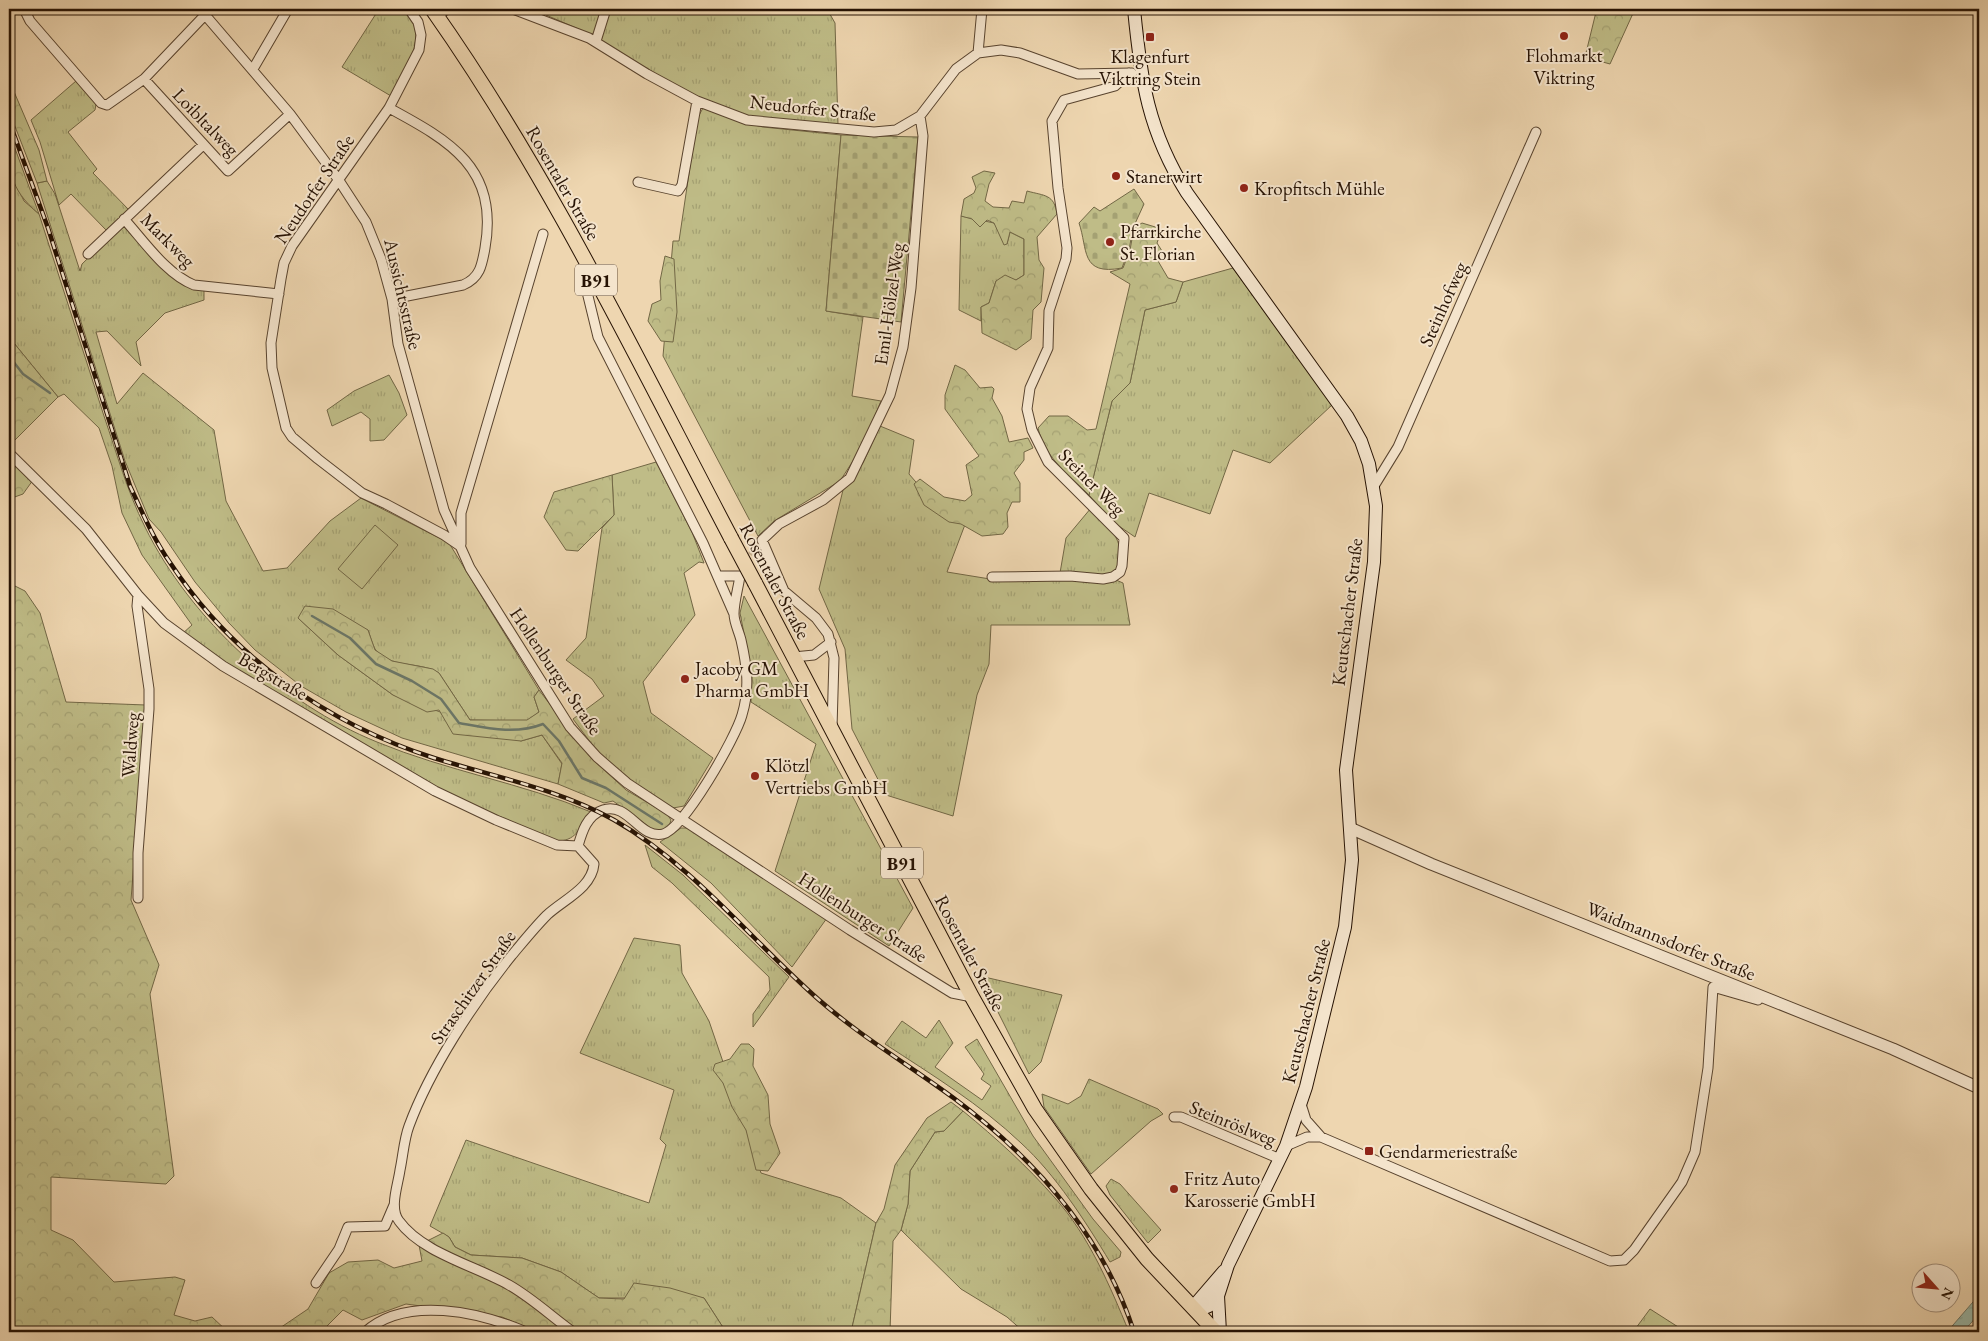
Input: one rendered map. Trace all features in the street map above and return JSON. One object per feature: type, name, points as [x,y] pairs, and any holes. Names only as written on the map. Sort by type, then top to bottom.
[{"type":"main road","name":"Keutschacher Straße","points":[[1134,9],[1134,72],[1173,170],[1187,193],[1347,416],[1361,441],[1374,486],[1376,506],[1374,562],[1346,770],[1352,860],[1346,927],[1339,963],[1294,1128],[1228,1265]]},
{"type":"main road","name":"Rosentaler Straße","points":[[439,11],[546,190],[972,997],[1026,1094],[1063,1151],[1147,1260],[1218,1332]]},
{"type":"main road","points":[[1218,1296],[1209,1306],[1202,1309],[1193,1307],[1228,1265]]},
{"type":"main road","points":[[1218,1332],[1218,1296],[1228,1265]]},
{"type":"street","points":[[24,9],[30,21],[101,103],[107,105],[144,79],[203,12]]},
{"type":"street","points":[[253,69],[288,9]]},
{"type":"street","name":"Neudorfer Straße","points":[[409,9],[418,22],[421,35],[419,50],[389,108],[292,246],[284,263],[271,343],[272,368],[283,421],[292,437],[362,493],[444,535],[460,546]]},
{"type":"street","name":"Neudorfer Straße","points":[[513,9],[576,31],[596,41],[647,74],[697,101],[747,120],[874,132],[896,130],[920,116]]},
{"type":"street","points":[[596,41],[606,9]]},
{"type":"street","points":[[978,53],[982,9]]},
{"type":"street","name":"Aussichtsstraße","points":[[203,12],[290,114],[338,180],[374,238],[392,299],[398,344],[417,418],[444,510],[460,546]]},
{"type":"street","points":[[920,116],[956,69],[978,53],[1001,50],[1020,53],[1078,74],[1134,72]]},
{"type":"street","name":"Steiner Weg","points":[[992,577],[1070,576],[1104,579],[1113,577],[1120,572],[1122,566],[1124,538],[1048,462],[1032,430],[1027,409],[1030,388],[1048,348],[1049,310],[1066,259],[1067,248],[1058,188],[1052,121],[1064,100],[1115,86],[1134,72]]},
{"type":"street","name":"Loibltalweg","points":[[144,79],[228,171],[290,114]]},
{"type":"street","points":[[638,182],[678,191],[682,185],[697,101]]},
{"type":"street","points":[[389,108],[432,132],[457,151],[480,181],[484,194],[487,221],[482,266],[471,281],[463,285],[392,299]]},
{"type":"street","name":"Emil-Hölzel-Weg","points":[[832,729],[834,668],[831,642],[823,625],[784,591],[762,540],[779,524],[823,500],[850,478],[890,395],[903,347],[911,288],[923,136],[920,116]]},
{"type":"street","name":"Steinhofweg","points":[[1374,486],[1398,447],[1536,132]]},
{"type":"street","name":"Markweg","points":[[88,254],[203,145]]},
{"type":"street","name":"Markweg","points":[[124,219],[173,272],[187,282],[194,285],[278,294]]},
{"type":"street","name":"Hollenburger Straße","points":[[544,234],[461,513],[460,546],[470,568],[570,727],[597,757],[627,783],[683,818],[850,930],[952,993],[972,997]]},
{"type":"street","points":[[578,846],[589,819],[600,810],[610,808],[620,810],[650,832],[657,834],[670,831],[683,818],[720,761],[742,717],[748,686],[747,665],[734,615],[718,576],[598,337],[587,292]]},
{"type":"street","name":"Bergstraße","points":[[9,453],[86,529],[138,595],[164,623],[222,666],[435,790],[496,820],[557,845],[578,846]]},
{"type":"street","points":[[718,576],[740,576],[734,615]]},
{"type":"street","name":"Waldweg","points":[[138,595],[137,606],[149,689],[138,853],[138,898]]},
{"type":"street","points":[[794,657],[814,655],[831,642]]},
{"type":"street","name":"Waidmannsdorfer Straße","points":[[1350,828],[1431,864],[1893,1050],[1979,1088]]},
{"type":"street","name":"Straschitzer Straße","points":[[394,1205],[409,1127],[450,1044],[512,956],[547,915],[591,876],[594,864],[590,857],[578,846]]},
{"type":"street","points":[[1294,1128],[1300,1126],[1315,1135],[1610,1261],[1624,1260],[1634,1250],[1682,1182],[1695,1152],[1708,1068],[1713,987],[1799,1012]]},
{"type":"street","points":[[1301,1104],[1306,1120],[1315,1135]]},
{"type":"street","name":"Steinröslweg","points":[[1174,1117],[1182,1117],[1280,1160]]},
{"type":"street","points":[[1286,1146],[1315,1135]]},
{"type":"street","points":[[394,1205],[397,1219],[402,1225],[432,1248],[510,1285],[573,1332]]},
{"type":"street","points":[[385,1226],[394,1205]]},
{"type":"street","points":[[316,1283],[339,1249],[348,1227],[402,1225]]},
{"type":"street","points":[[365,1332],[385,1318],[405,1312],[435,1310],[499,1320],[526,1332]]},
{"type":"green space","points":[[379,9],[404,9],[412,20],[415,30],[413,52],[391,96],[342,67]]},
{"type":"green space","points":[[548,9],[827,9],[835,23],[838,125],[747,116],[729,111],[680,88],[583,31],[546,15]]},
{"type":"green space","points":[[1592,9],[1635,9],[1610,64],[1585,57],[1596,12]]},
{"type":"green space","points":[[9,80],[39,150],[47,181],[37,183],[9,111]]},
{"type":"green space","points":[[76,81],[96,104],[95,110],[68,132],[97,169],[93,173],[129,210],[107,231],[71,194],[59,205],[40,142],[31,120]]},
{"type":"green space","points":[[703,108],[741,122],[763,127],[841,135],[826,311],[863,317],[852,396],[881,401],[862,447],[840,481],[774,521],[758,536],[663,356],[673,241],[679,241],[697,119]]},
{"type":"green space","points":[[9,132],[39,214],[21,195],[12,177],[9,157]]},
{"type":"green space","points":[[841,135],[918,137],[901,322],[826,311]]},
{"type":"green space","points":[[9,170],[24,201],[39,214],[118,458],[145,527],[164,561],[187,594],[213,625],[274,682],[342,726],[403,752],[538,793],[591,812],[577,833],[568,839],[555,841],[440,790],[225,664],[182,634],[192,625],[142,555],[122,513],[112,466],[99,428],[64,394],[58,397],[9,337]]},
{"type":"green space","points":[[984,171],[995,173],[989,184],[985,201],[993,207],[1009,208],[1012,201],[1024,203],[1027,191],[1048,197],[1056,207],[1057,214],[1037,237],[1039,260],[1044,268],[1041,302],[1033,310],[1031,339],[1016,350],[982,333],[981,307],[989,303],[996,281],[1005,275],[1016,280],[1024,275],[1024,239],[1010,232],[1007,244],[1004,245],[994,223],[987,220],[980,227],[972,219],[961,216],[964,199],[974,193],[976,188],[972,177]]},
{"type":"green space","points":[[47,181],[55,194],[80,271],[82,264],[119,228],[126,227],[173,278],[185,286],[204,290],[204,300],[165,313],[136,342],[141,366],[107,331],[96,332],[117,404],[143,373],[214,430],[226,501],[263,571],[287,568],[330,521],[361,498],[449,543],[539,690],[534,697],[539,712],[527,721],[470,720],[439,673],[432,669],[388,660],[375,649],[368,630],[298,618],[338,655],[393,695],[521,741],[542,735],[562,764],[558,784],[402,738],[346,712],[301,686],[255,650],[229,623],[195,582],[161,532],[149,519],[125,461],[37,183]]},
{"type":"green space","points":[[1134,189],[1144,204],[1133,228],[1129,250],[1122,268],[1099,268],[1092,264],[1088,258],[1079,223],[1094,207],[1100,211]]},
{"type":"green space","points":[[961,216],[994,223],[1007,244],[1010,232],[1024,239],[1024,275],[1016,280],[996,281],[989,303],[981,307],[981,321],[959,310]]},
{"type":"green space","points":[[1142,223],[1162,229],[1157,243],[1162,251],[1158,261],[1168,278],[1183,282],[1176,302],[1145,310],[1130,383],[1112,401],[1089,495],[1058,465],[1041,439],[1038,428],[1049,416],[1068,416],[1087,430],[1096,429],[1130,284],[1110,272],[1123,268],[1130,250],[1134,228]]},
{"type":"green space","points":[[665,256],[674,259],[677,312],[673,342],[661,341],[648,321],[652,304],[661,300],[660,281]]},
{"type":"green space","points":[[1233,268],[1332,405],[1270,463],[1233,450],[1210,514],[1149,493],[1135,537],[1113,522],[1089,495],[1112,401],[1130,383],[1145,310],[1176,302],[1183,282]]},
{"type":"green space","points":[[9,337],[58,397],[9,446]]},
{"type":"green space","points":[[955,365],[965,370],[980,388],[992,387],[994,389],[992,398],[1002,416],[1009,442],[1028,438],[1033,448],[1024,452],[1024,460],[1014,473],[1020,483],[1020,502],[1012,502],[1007,513],[1008,527],[1003,534],[982,536],[961,524],[949,522],[924,505],[914,484],[920,479],[944,497],[965,501],[972,495],[966,465],[979,456],[945,409],[945,395]]},
{"type":"green space","points":[[389,375],[399,393],[407,415],[384,440],[370,441],[370,419],[361,412],[332,426],[327,410],[354,391]]},
{"type":"green space","points":[[880,426],[914,440],[909,474],[934,503],[966,522],[947,572],[990,579],[1116,580],[1123,583],[1130,625],[991,625],[989,664],[977,695],[953,816],[886,795],[852,729],[845,649],[819,589],[843,490],[863,463]]},
{"type":"green space","points":[[9,458],[33,480],[23,494],[9,499]]},
{"type":"green space","points":[[656,462],[692,532],[704,563],[699,562],[684,573],[695,615],[643,682],[651,713],[713,758],[684,806],[673,808],[630,781],[600,755],[573,719],[604,696],[592,679],[566,660],[586,638],[602,528],[614,515],[612,475]]},
{"type":"green space","points":[[612,475],[614,515],[578,551],[566,550],[544,517],[554,492]]},
{"type":"green space","points":[[1091,508],[1105,522],[1116,537],[1119,545],[1119,563],[1115,573],[1104,576],[1060,573],[1066,538]]},
{"type":"green space","points":[[375,525],[398,545],[362,589],[338,569]]},
{"type":"green space","points":[[9,583],[25,591],[40,613],[66,702],[146,705],[131,900],[159,965],[150,994],[174,1176],[166,1184],[51,1177],[51,1230],[73,1240],[114,1282],[175,1277],[185,1280],[174,1315],[195,1321],[212,1317],[228,1332],[9,1332]]},
{"type":"green space","points":[[744,596],[913,908],[889,946],[775,871],[816,744],[751,702],[752,674],[740,613]]},
{"type":"green space","points":[[305,606],[333,609],[368,630],[375,650],[392,661],[433,669],[439,673],[470,720],[527,720],[539,712],[534,697],[539,690],[591,758],[626,790],[667,814],[671,820],[669,825],[655,831],[613,801],[604,803],[558,784],[562,763],[542,735],[521,741],[453,734],[439,710],[427,712],[393,695],[338,655],[298,618]]},
{"type":"green space","points":[[681,828],[688,828],[827,918],[792,967],[711,883],[660,842]]},
{"type":"green space","points":[[645,845],[683,875],[789,977],[753,1027],[753,1014],[770,990],[769,977],[672,883],[652,867]]},
{"type":"green space","points":[[634,938],[680,945],[682,973],[709,1021],[761,1173],[841,1198],[876,1223],[851,1332],[726,1332],[704,1298],[599,1298],[561,1272],[522,1258],[471,1255],[455,1247],[449,1237],[430,1226],[466,1140],[649,1203],[666,1145],[660,1139],[674,1090],[580,1053]]},
{"type":"green space","points":[[980,976],[1062,995],[1041,1062],[1029,1074]]},
{"type":"green space","points":[[939,1020],[953,1043],[935,1067],[982,1100],[991,1086],[981,1079],[984,1074],[965,1047],[977,1039],[1033,1136],[1093,1219],[1121,1252],[1120,1257],[1110,1262],[1058,1184],[1034,1155],[1021,1143],[989,1115],[885,1044],[902,1021],[926,1038]]},
{"type":"green space","points":[[741,1044],[749,1044],[754,1049],[753,1066],[768,1095],[770,1124],[780,1153],[768,1171],[756,1170],[746,1130],[732,1107],[723,1083],[713,1070],[715,1064],[730,1059]]},
{"type":"green space","points":[[1089,1079],[1158,1109],[1163,1114],[1151,1121],[1091,1174],[1044,1107],[1042,1094],[1068,1104],[1081,1096]]},
{"type":"green space","points":[[951,1102],[963,1111],[944,1131],[935,1132],[910,1171],[908,1204],[901,1230],[893,1241],[890,1332],[851,1332],[876,1223],[884,1209],[895,1165],[927,1118]]},
{"type":"green space","points":[[963,1111],[1022,1164],[1067,1213],[1098,1262],[1129,1332],[1024,1332],[1007,1317],[961,1289],[901,1230],[908,1204],[910,1171],[935,1132],[944,1131]]},
{"type":"green space","points":[[1111,1179],[1120,1184],[1161,1230],[1148,1243],[1110,1195],[1106,1186]]},
{"type":"green space","points":[[443,1233],[449,1237],[455,1247],[471,1255],[522,1258],[561,1272],[599,1298],[624,1299],[634,1283],[670,1288],[704,1298],[726,1332],[537,1332],[502,1317],[406,1304],[362,1320],[343,1310],[321,1332],[274,1332],[308,1309],[329,1273],[348,1262],[378,1260],[394,1268],[422,1261],[419,1245]]},
{"type":"green space","points":[[1650,1309],[1686,1332],[1633,1332]]},
{"type":"water","points":[[1979,1295],[1979,1314],[1963,1332],[1947,1332]]},
{"type":"waterway","points":[[1970,9],[1979,17]]},
{"type":"waterway","points":[[9,356],[23,374],[50,393]]},
{"type":"waterway","points":[[312,616],[350,638],[376,664],[412,681],[441,699],[459,723],[512,730],[543,724],[559,741],[582,778],[606,788],[662,824]]},
{"type":"tunnel","points":[[744,567],[762,540]]},
{"type":"railway","points":[[9,121],[48,228],[130,486],[165,555],[196,598],[223,629],[286,684],[357,727],[395,744],[434,758],[526,784],[571,800],[614,820],[643,838],[695,881],[834,1013],[955,1099],[984,1122],[1039,1174],[1085,1232],[1121,1297],[1134,1332]]},
{"type":"place","name":"Flohmarkt Viktring","points":[[1564,36]]},
{"type":"place","name":"Klagenfurt Viktring Stein","points":[[1150,37]]},
{"type":"place","name":"Stanerwirt","points":[[1116,176]]},
{"type":"place","name":"Kropfitsch Mühle","points":[[1244,188]]},
{"type":"place","name":"Pfarrkirche St. Florian","points":[[1110,242]]},
{"type":"place","name":"Jacoby GM Pharma GmbH","points":[[685,679]]},
{"type":"place","name":"Klötzl Vertriebs GmbH","points":[[755,776]]},
{"type":"place","name":"Gendarmeriestraße","points":[[1369,1151]]},
{"type":"place","name":"Fritz Auto Karosserie GmbH","points":[[1174,1189]]}]
